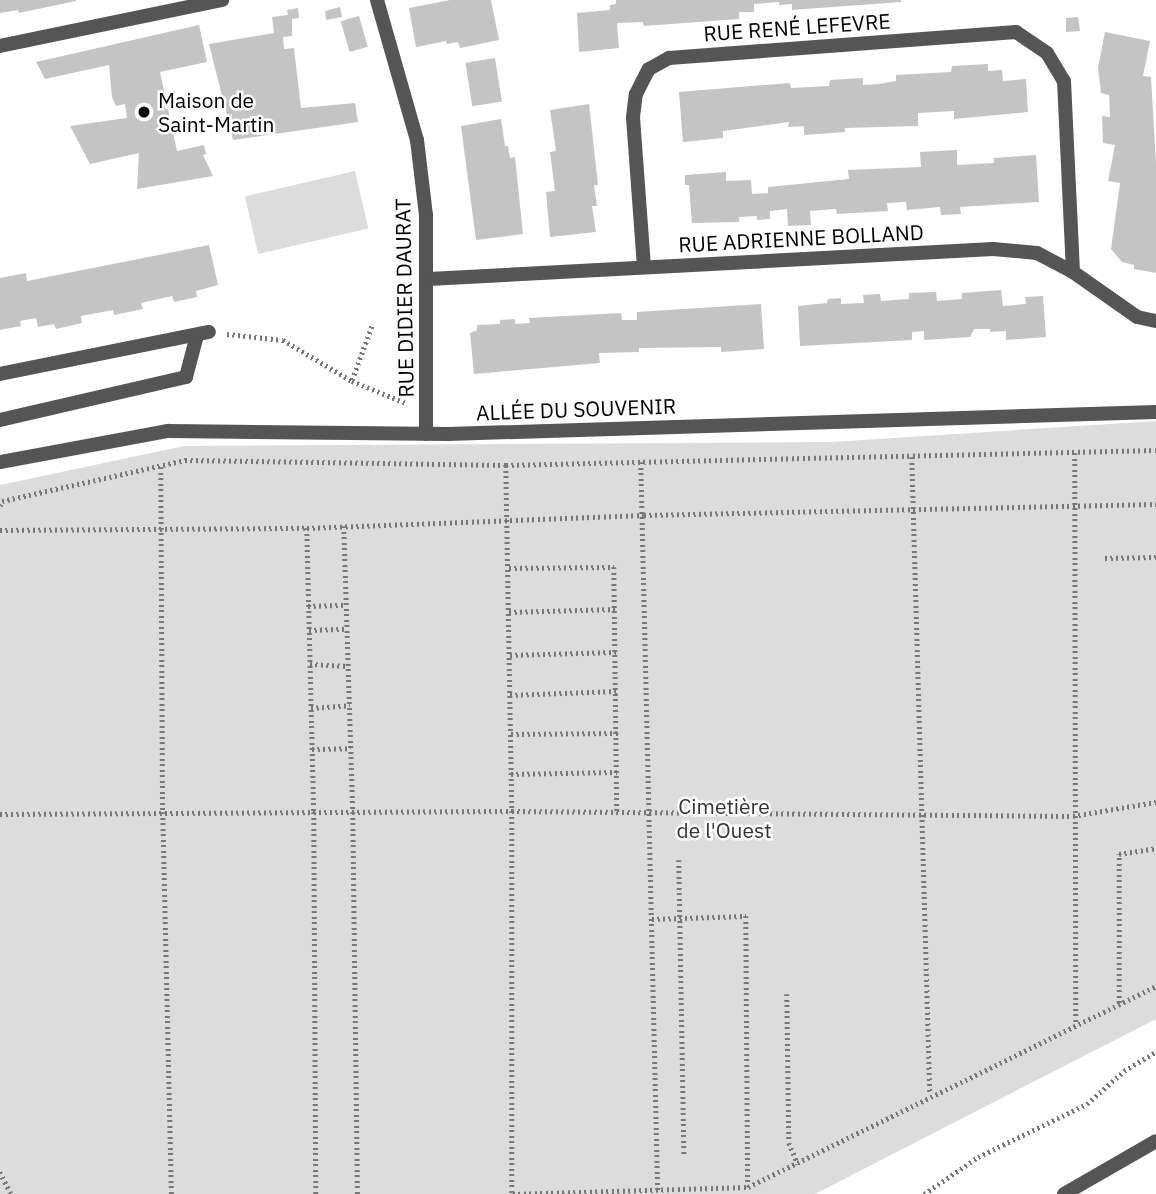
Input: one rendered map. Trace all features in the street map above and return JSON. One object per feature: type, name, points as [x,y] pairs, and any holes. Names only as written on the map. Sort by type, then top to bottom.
[{"type":"street","points":[[0,46],[222,0]]},
{"type":"street","name":"RUE DIDIER DAURAT","points":[[377,0],[417,140],[426,215],[429,279],[426,433]]},
{"type":"street","name":"RUE RENÉ LEFEVRE","points":[[644,267],[634,117],[636,94],[649,69],[669,58],[1016,32],[1047,52],[1064,81],[1073,272]]},
{"type":"street","name":"RUE ADRIENNE BOLLAND","points":[[429,279],[993,248],[1037,253],[1073,272],[1137,317],[1156,321]]},
{"type":"street","points":[[0,374],[203,334]]},
{"type":"street","points":[[0,419],[186,377],[203,334]]},
{"type":"street","name":"ALLÉE DU SOUVENIR","points":[[0,462],[168,431],[426,433],[1156,412]]},
{"type":"street","points":[[1064,1194],[1156,1141]]},
{"type":"path","points":[[352,381],[372,325]]},
{"type":"path","points":[[203,334],[283,340],[352,381],[426,411]]},
{"type":"path","points":[[0,506],[2,501],[185,460],[506,465],[1156,450]]},
{"type":"path","points":[[1075,453],[1073,816],[1076,1023]]},
{"type":"path","points":[[912,457],[930,1095]]},
{"type":"path","points":[[641,463],[658,1191]]},
{"type":"path","points":[[506,465],[512,811],[513,1194],[748,1187],[1076,1023],[1156,986]]},
{"type":"path","points":[[161,467],[163,812],[173,1194]]},
{"type":"path","points":[[0,530],[307,528],[644,515],[1156,504]]},
{"type":"path","points":[[344,526],[354,812],[358,1194]]},
{"type":"path","points":[[307,528],[314,812],[316,1194]]},
{"type":"path","points":[[1105,558],[1156,558]]},
{"type":"path","points":[[509,568],[614,567],[617,609],[617,812]]},
{"type":"path","points":[[308,606],[346,605]]},
{"type":"path","points":[[509,612],[617,609]]},
{"type":"path","points":[[309,630],[347,629]]},
{"type":"path","points":[[510,655],[616,652]]},
{"type":"path","points":[[310,664],[348,666]]},
{"type":"path","points":[[510,695],[618,691]]},
{"type":"path","points":[[311,708],[349,705]]},
{"type":"path","points":[[511,734],[618,733]]},
{"type":"path","points":[[312,749],[351,748]]},
{"type":"path","points":[[511,774],[617,772]]},
{"type":"path","points":[[0,814],[512,811],[922,817],[1073,816],[1156,802]]},
{"type":"path","points":[[1119,1003],[1119,854],[1156,848]]},
{"type":"path","points":[[679,860],[684,1155]]},
{"type":"path","points":[[652,919],[746,916],[748,1187]]},
{"type":"path","points":[[787,994],[789,1143],[798,1164]]},
{"type":"path","points":[[924,1194],[978,1157],[1087,1104],[1124,1071],[1156,1052]]},
{"type":"path","points":[[0,1172],[11,1194]]},
{"type":"green space","points":[[355,171],[368,228],[258,254],[245,196]]},
{"type":"green space","name":"Cimetière de l'Ouest","points":[[1156,421],[1156,1019],[815,1194],[0,1194],[0,485],[184,446],[832,442]]},
{"type":"building","points":[[0,0],[76,1],[19,13],[18,10],[0,13]]},
{"type":"building","points":[[450,0],[491,0],[499,40],[460,48],[458,42],[447,44],[446,41],[416,47],[409,8]]},
{"type":"building","points":[[616,0],[901,2],[792,10],[792,4],[779,5],[779,2],[754,4],[754,12],[739,12],[739,19],[644,26],[643,22],[617,23],[619,48],[579,52],[577,13],[610,10],[610,5],[616,4]]},
{"type":"building","points":[[340,7],[342,17],[326,20],[325,11]]},
{"type":"building","points":[[298,8],[299,18],[292,19],[292,36],[283,37],[284,49],[294,48],[301,108],[355,103],[358,122],[233,140],[209,44],[274,33],[272,17],[288,15],[287,10]]},
{"type":"building","points":[[359,16],[368,47],[350,52],[341,21]]},
{"type":"building","points":[[1078,17],[1080,31],[1066,32],[1066,18]]},
{"type":"building","name":"Maison de Saint-Martin","points":[[199,25],[207,62],[160,72],[177,151],[204,145],[206,154],[203,155],[213,176],[137,189],[139,153],[90,164],[70,126],[127,118],[125,104],[116,106],[112,97],[109,65],[45,79],[36,62]]},
{"type":"building","points":[[1105,32],[1150,41],[1143,76],[1151,77],[1156,164],[1156,273],[1134,269],[1134,265],[1122,262],[1111,249],[1120,183],[1108,181],[1115,145],[1103,143],[1102,116],[1110,117],[1109,95],[1101,93],[1098,68]]},
{"type":"building","points":[[495,58],[502,101],[472,106],[465,63]]},
{"type":"building","points":[[988,64],[988,71],[1002,70],[1003,81],[1026,79],[1028,112],[954,119],[954,111],[918,113],[918,126],[845,128],[845,132],[804,135],[804,126],[788,127],[789,122],[723,131],[723,138],[683,142],[679,92],[790,83],[791,88],[829,86],[830,80],[863,78],[863,85],[879,84],[896,81],[896,75],[951,72],[952,66]]},
{"type":"building","points":[[589,104],[598,185],[594,185],[597,206],[592,206],[596,232],[550,237],[546,192],[555,191],[550,152],[556,151],[550,110]]},
{"type":"building","points":[[501,119],[505,146],[508,146],[510,158],[515,157],[523,234],[476,240],[461,126]]},
{"type":"building","points":[[957,150],[957,165],[994,163],[994,158],[1036,155],[1039,202],[960,207],[961,214],[941,215],[940,207],[907,210],[906,202],[887,203],[888,211],[837,214],[836,209],[810,211],[811,225],[788,226],[787,209],[770,211],[770,219],[757,220],[757,216],[739,217],[739,222],[692,223],[689,185],[685,185],[685,175],[726,172],[726,181],[751,180],[752,194],[768,193],[768,187],[849,179],[848,170],[921,167],[920,152]]},
{"type":"building","points":[[209,245],[218,285],[196,291],[197,297],[174,302],[172,296],[141,303],[143,309],[114,315],[113,310],[81,316],[82,323],[56,329],[54,324],[38,327],[36,318],[20,321],[21,326],[0,330],[0,278],[26,273],[27,281]]},
{"type":"building","points":[[1001,290],[1003,306],[1026,304],[1025,297],[1043,296],[1046,337],[1006,340],[1006,331],[974,329],[970,337],[924,340],[924,331],[912,332],[912,340],[800,346],[798,306],[827,303],[828,299],[841,298],[841,304],[864,303],[863,295],[880,294],[881,301],[909,299],[909,293],[936,292],[937,301],[962,299],[962,293]]},
{"type":"building","points":[[761,304],[764,349],[721,352],[721,347],[639,348],[639,352],[599,353],[600,363],[474,374],[470,333],[477,330],[477,325],[500,324],[500,320],[515,319],[515,324],[530,323],[529,318],[621,313],[622,320],[637,320],[637,312]]},
{"type":"place","name":"Maison de Saint-Martin","points":[[144,112]]}]
